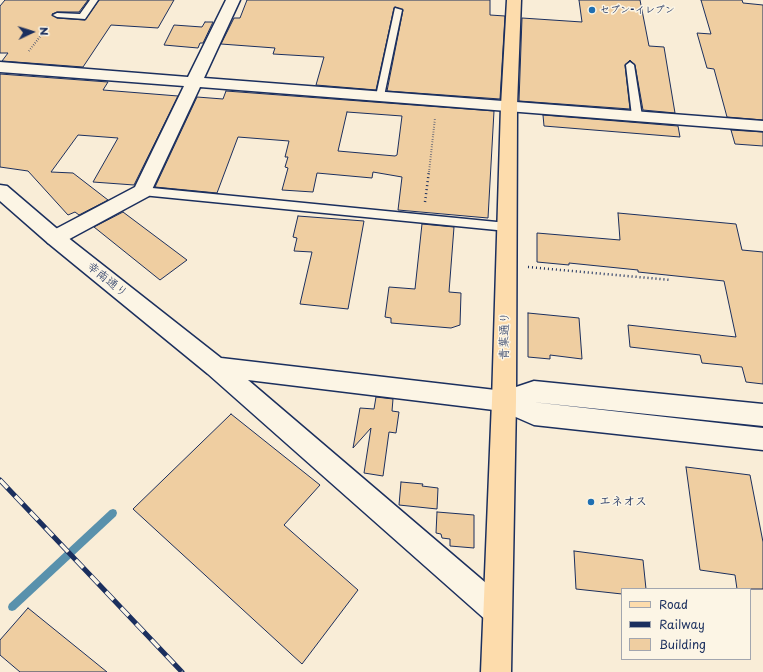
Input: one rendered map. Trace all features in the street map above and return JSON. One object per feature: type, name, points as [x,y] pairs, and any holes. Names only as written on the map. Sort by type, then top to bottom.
[{"type":"main road","name":"青葉通り","points":[[496,672],[504,400],[509,106],[514,0]]},
{"type":"street","points":[[55,238],[142,191],[233,0]]},
{"type":"street","points":[[0,67],[763,126]]},
{"type":"street","name":"幸南通り","points":[[0,191],[55,238],[216,367],[497,611]]},
{"type":"street","points":[[216,367],[504,400],[534,414],[763,439]]},
{"type":"street","points":[[504,400],[534,391],[763,415]]},
{"type":"lane","points":[[57,15],[82,16],[94,0]]},
{"type":"lane","points":[[380,96],[398,10]]},
{"type":"lane","points":[[630,65],[637,116]]},
{"type":"lane","points":[[142,191],[507,227]]},
{"type":"path","points":[[16,68],[57,15]]},
{"type":"path","points":[[422,218],[437,100]]},
{"type":"path","points":[[506,265],[671,280]]},
{"type":"building","points":[[5,0],[88,0],[79,12],[57,12],[52,14],[57,18],[85,20],[99,0],[174,0],[158,28],[111,25],[83,67],[2,61],[8,53],[0,53],[0,6]]},
{"type":"building","points":[[247,0],[490,0],[490,15],[505,16],[500,99],[387,91],[403,10],[395,7],[376,90],[316,85],[324,57],[273,54],[275,48],[221,44],[234,18],[240,18]]},
{"type":"building","points":[[579,0],[640,0],[649,46],[664,47],[675,113],[643,110],[635,65],[630,60],[625,65],[630,109],[519,101],[522,18],[582,22]]},
{"type":"building","points":[[701,0],[742,0],[743,3],[763,5],[763,120],[727,117],[714,69],[707,68],[697,33],[711,34]]},
{"type":"building","points":[[205,22],[213,22],[203,43],[200,43],[198,48],[164,45],[174,25],[202,27]]},
{"type":"building","points":[[0,74],[108,82],[103,90],[178,96],[134,185],[93,182],[118,138],[78,135],[51,172],[73,173],[108,200],[79,215],[75,212],[68,215],[28,171],[0,167]]},
{"type":"building","points":[[226,91],[494,111],[488,218],[398,210],[402,177],[373,172],[372,178],[317,173],[313,192],[282,190],[288,168],[285,167],[288,157],[285,157],[289,141],[238,137],[217,193],[155,187],[197,97],[223,99]],"holes":[[[347,112],[402,116],[397,155],[338,151]]]},
{"type":"building","points":[[543,115],[678,126],[680,137],[544,126]]},
{"type":"building","points":[[731,130],[763,132],[763,146],[735,144]]},
{"type":"building","points":[[123,212],[187,260],[160,280],[94,227]]},
{"type":"building","points":[[618,213],[736,224],[742,250],[763,252],[763,384],[746,382],[742,367],[702,363],[700,355],[630,347],[628,325],[736,337],[724,281],[638,272],[638,270],[569,263],[569,265],[537,262],[537,233],[620,240]]},
{"type":"building","points":[[298,216],[364,221],[348,309],[300,304],[312,252],[294,251],[297,238],[293,237]]},
{"type":"building","points":[[422,224],[454,227],[449,292],[461,293],[460,325],[451,328],[391,323],[391,318],[385,317],[389,287],[415,289]]},
{"type":"building","points":[[528,313],[579,318],[582,359],[550,355],[550,359],[528,357]]},
{"type":"building","points":[[376,397],[393,399],[392,411],[399,412],[396,433],[389,432],[383,476],[364,473],[371,428],[353,448],[360,408],[374,409]]},
{"type":"building","points":[[231,414],[320,485],[284,525],[358,590],[302,664],[133,509]]},
{"type":"building","points":[[686,467],[750,475],[763,542],[763,589],[737,588],[735,575],[700,570]]},
{"type":"building","points":[[401,482],[423,484],[422,486],[438,488],[437,509],[399,505]]},
{"type":"building","points":[[437,512],[474,515],[474,548],[450,546],[450,539],[442,538],[441,534],[436,533]]},
{"type":"building","points":[[574,551],[643,560],[646,588],[621,588],[621,594],[576,589]]},
{"type":"building","points":[[28,608],[107,672],[20,672],[0,655],[0,640]]},
{"type":"waterway","points":[[12,607],[113,513]]},
{"type":"railway","points":[[0,480],[182,672]]},
{"type":"place","name":"セブン-イレブン","points":[[592,10]]},
{"type":"place","name":"エネオス","points":[[591,502]]}]
